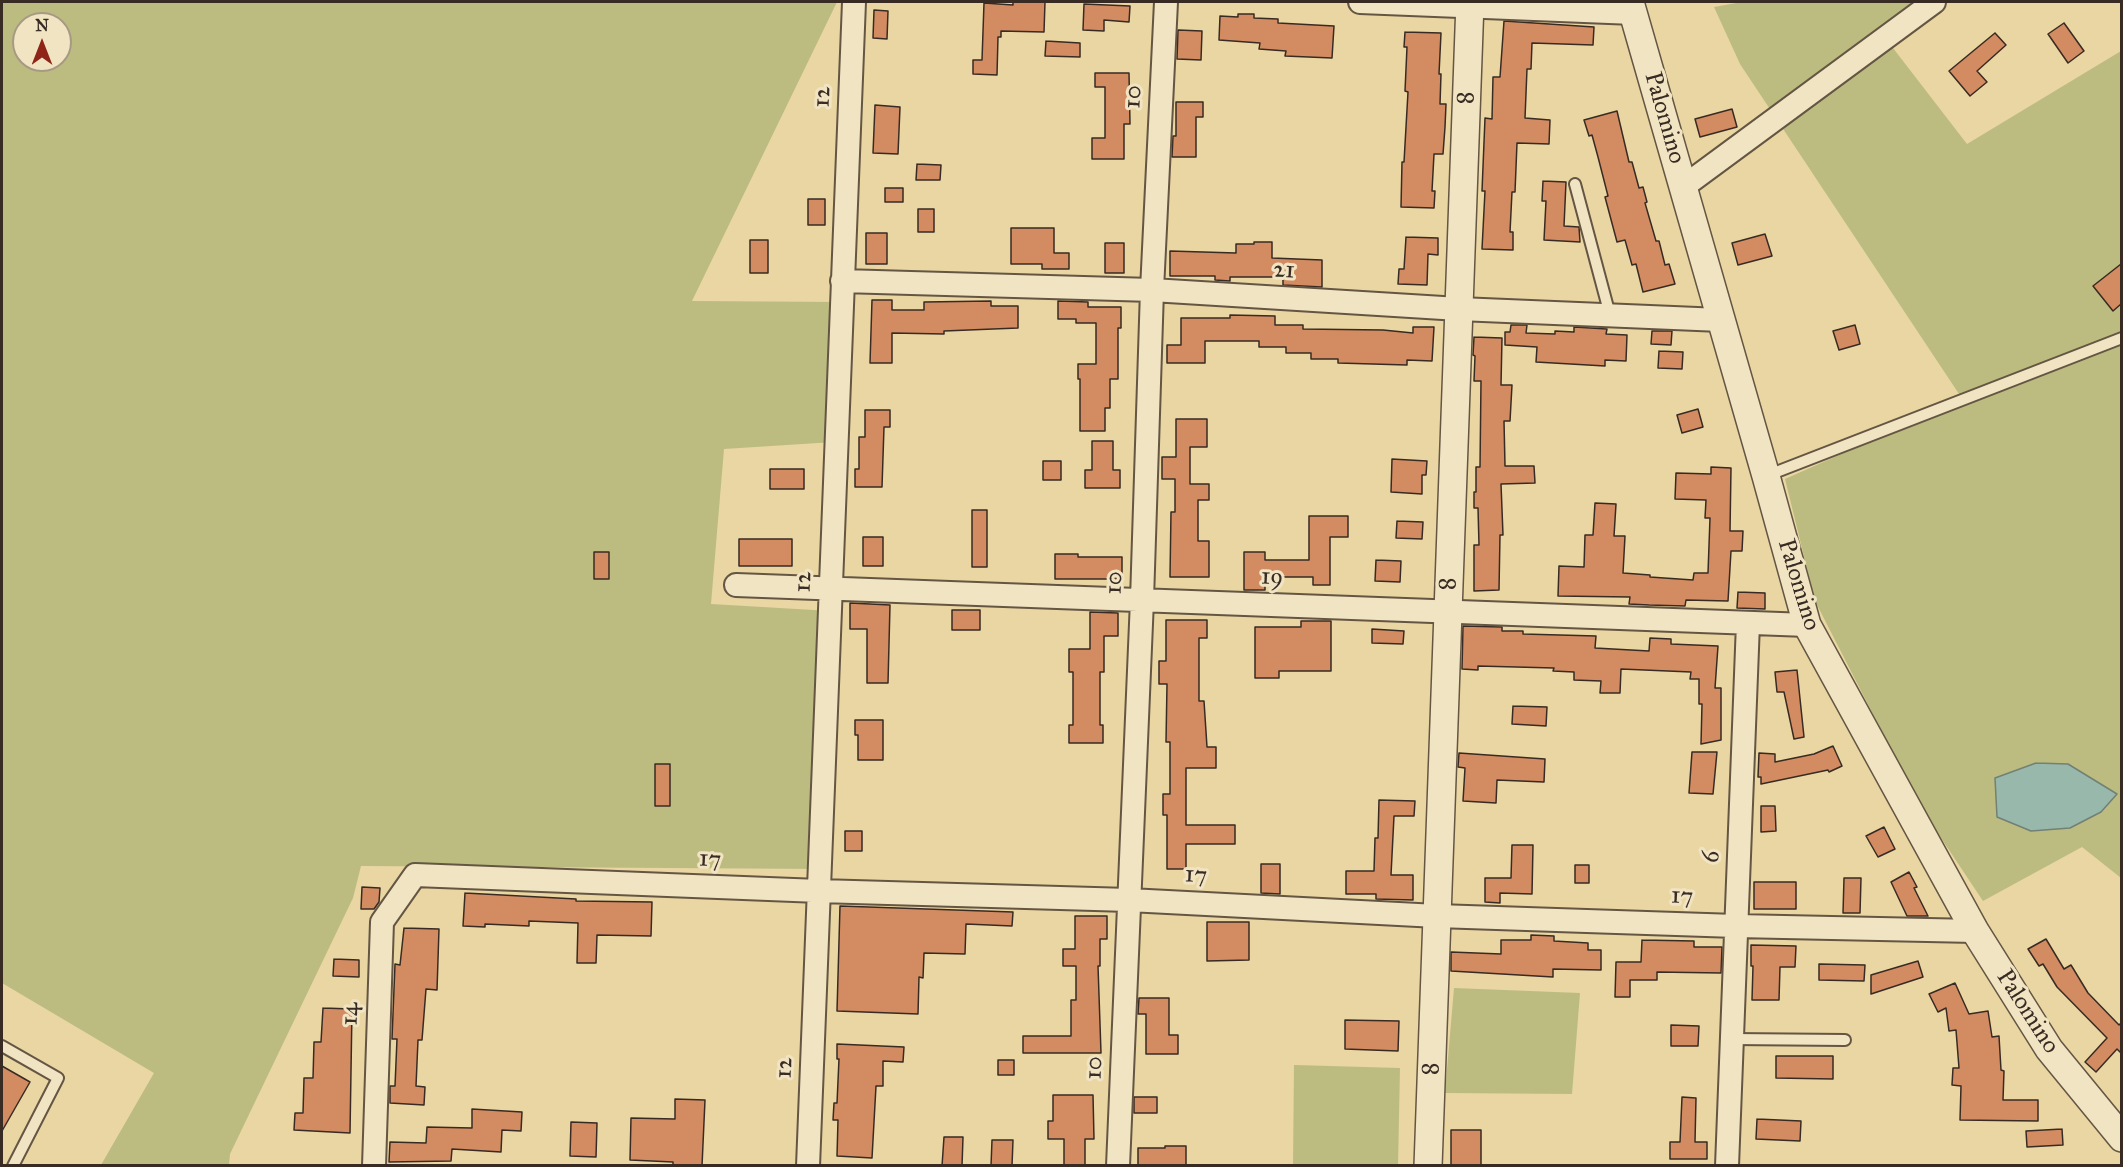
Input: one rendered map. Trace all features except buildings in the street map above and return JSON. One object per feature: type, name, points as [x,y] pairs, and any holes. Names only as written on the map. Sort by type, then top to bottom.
[{"type":"street","name":"12","points":[[808,1166],[854,2]]},
{"type":"street","name":"10","points":[[1118,1166],[1142,600],[1152,290],[1166,2]]},
{"type":"street","points":[[1360,2],[1632,7]]},
{"type":"street","points":[[1683,187],[1934,2]]},
{"type":"street","name":"8","points":[[1428,1166],[1470,4]]},
{"type":"street","name":"Palomino","points":[[1632,7],[1807,625],[1975,931],[2049,1049],[2121,1138]]},
{"type":"street","name":"21","points":[[842,281],[1152,290],[1459,309],[1721,320]]},
{"type":"street","name":"19","points":[[736,585],[1807,625]]},
{"type":"street","name":"6","points":[[1727,1166],[1748,623]]},
{"type":"street","name":"17","points":[[415,875],[819,891],[1129,900],[1437,916],[1975,931]]},
{"type":"street","name":"14","points":[[374,1166],[382,922],[415,875]]},
{"type":"lane","points":[[1575,184],[1610,315]]},
{"type":"lane","points":[[1766,476],[2121,338]]},
{"type":"lane","points":[[1732,1039],[1845,1040]]},
{"type":"lane","points":[[2,1046],[58,1078],[13,1166]]},
{"type":"green space","points":[[2,2],[837,2],[692,301],[838,302],[834,442],[724,449],[711,604],[831,611],[822,869],[361,866],[353,898],[230,1154],[229,1165],[101,1165],[154,1073],[2,983]]},
{"type":"green space","points":[[1742,2],[1939,2],[1893,48],[1967,144],[2121,51],[2121,878],[2082,847],[1983,901],[1921,808],[1815,601],[1785,479],[1963,400],[1740,64],[1714,7]]},
{"type":"green space","points":[[1454,988],[1580,993],[1572,1094],[1445,1093]]},
{"type":"green space","points":[[1294,1065],[1400,1068],[1398,1165],[1293,1165]]},
{"type":"shaded area","points":[[2036,763],[2068,764],[2117,794],[2101,812],[2070,828],[2031,831],[1997,817],[1995,778]]}]
